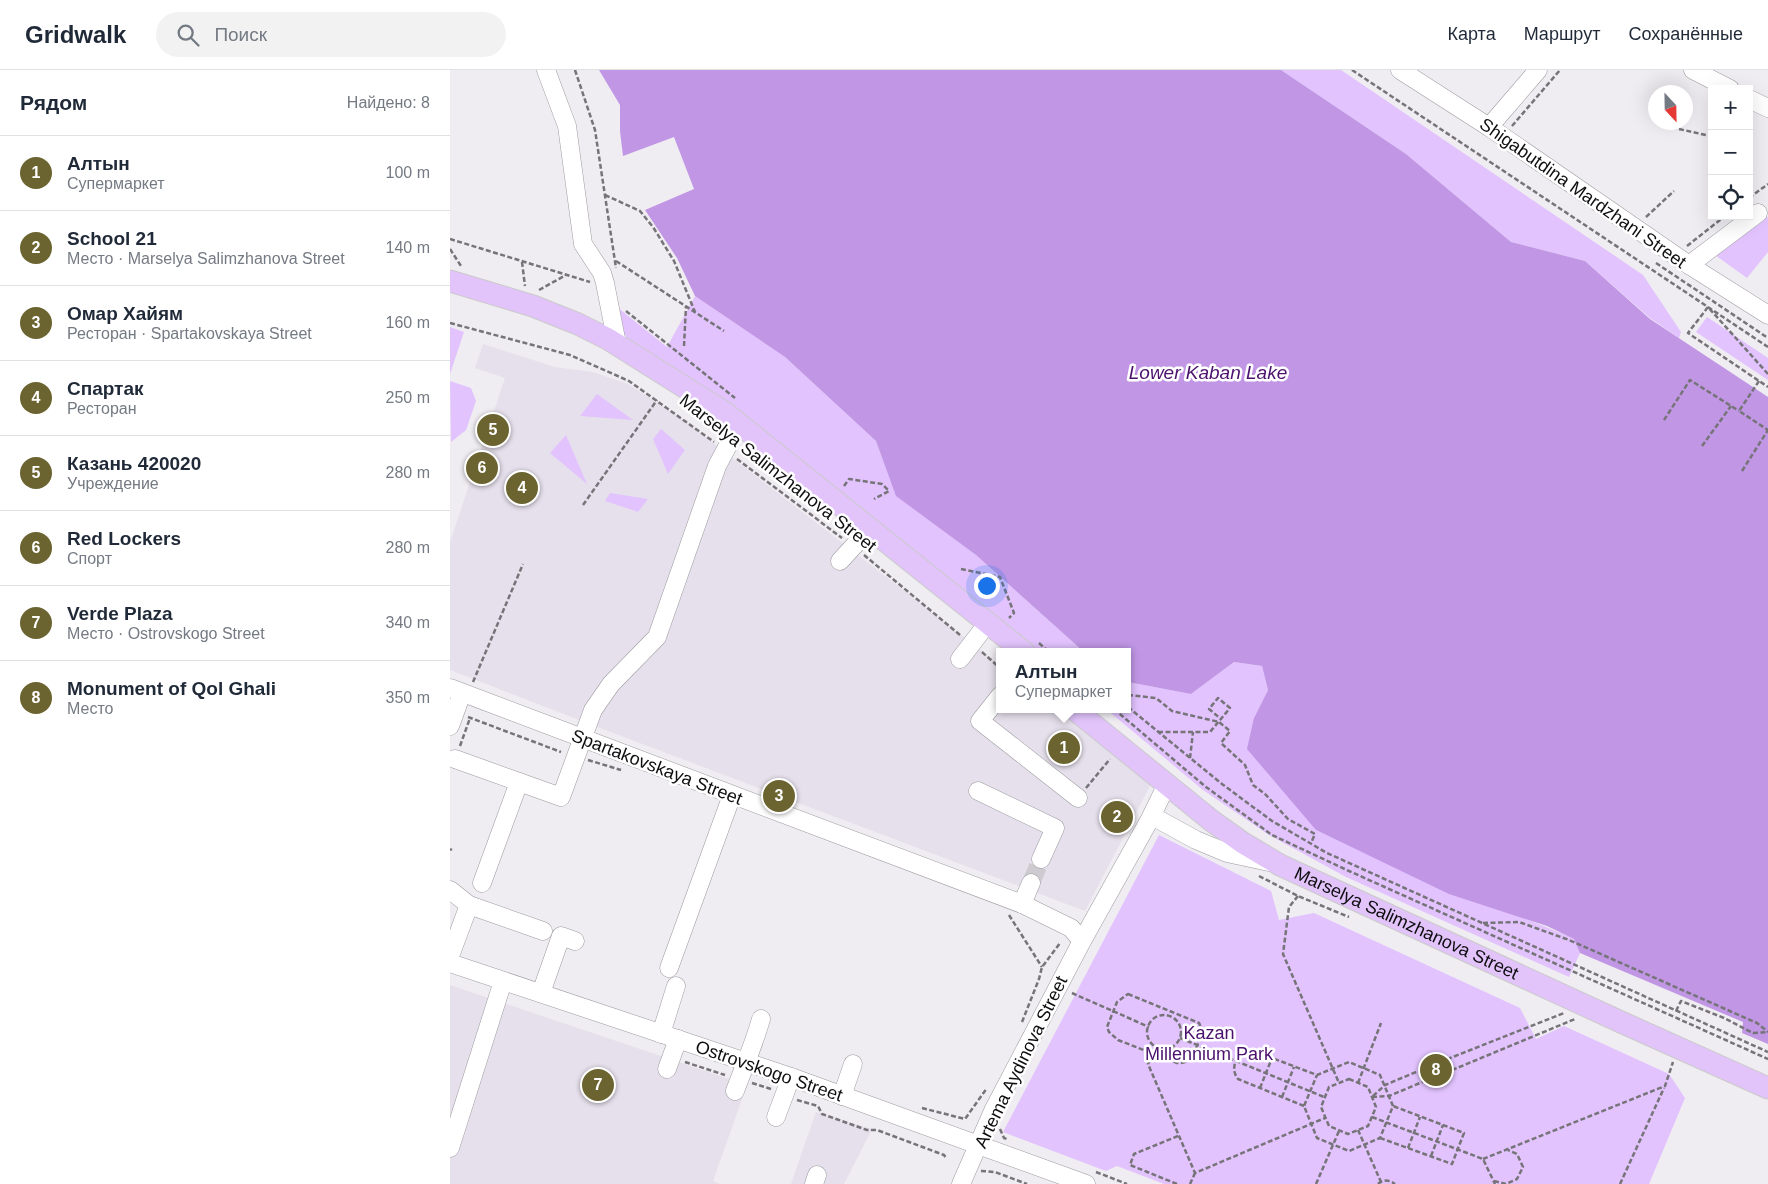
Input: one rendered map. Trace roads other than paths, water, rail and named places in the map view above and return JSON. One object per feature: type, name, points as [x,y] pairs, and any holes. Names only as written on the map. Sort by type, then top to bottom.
[{"type":"main road","points":[[457,275],[578,324],[617,344],[724,412],[1019,648]]},
{"type":"main road","name":"Marselya Salimzhanova Street","points":[[450,296],[571,335],[608,352],[676,393],[729,441],[858,542],[976,639],[996,649]]},
{"type":"main road","name":"Marselya Salimzhanova Street","points":[[1079,713],[1212,821],[1243,843],[1280,865],[1768,1088]]},
{"type":"main road","points":[[1101,713],[1234,820],[1269,844],[1306,864],[1610,1004],[1768,1073]]},
{"type":"street","points":[[546,70],[567,126],[583,244],[602,273],[617,344]]},
{"type":"street","name":"Shigabutdina Mardzhani Street","points":[[1400,70],[1489,128],[1689,266],[1768,315]]},
{"type":"street","points":[[1489,128],[1538,70]]},
{"type":"street","points":[[1693,70],[1722,85]]},
{"type":"street","points":[[1753,100],[1768,108]]},
{"type":"street","points":[[1689,266],[1738,220]]},
{"type":"street","points":[[455,759],[561,797],[594,710],[611,684],[657,637],[717,466],[729,441]]},
{"type":"street","points":[[840,561],[858,542]]},
{"type":"street","points":[[960,659],[976,639]]},
{"type":"street","points":[[459,719],[462,688]]},
{"type":"street","name":"Spartakovskaya Street","points":[[462,688],[582,738],[732,795],[1014,909],[1071,928],[1082,941]]},
{"type":"street","points":[[996,701],[980,721],[1078,798]]},
{"type":"street","points":[[482,882],[519,782]]},
{"type":"street","name":"Artema Aydinova Street","points":[[961,1184],[993,1111],[1082,941],[1152,816],[1167,784]]},
{"type":"street","points":[[978,791],[1055,828],[1041,858]]},
{"type":"street","points":[[669,968],[732,795]]},
{"type":"street","points":[[1152,816],[1196,840],[1227,853],[1280,865]]},
{"type":"street","points":[[1014,909],[1031,883]]},
{"type":"street","points":[[450,890],[469,905],[543,931]]},
{"type":"street","points":[[450,956],[469,905]]},
{"type":"street","points":[[540,993],[561,936],[575,941]]},
{"type":"street","name":"Ostrovskogo Street","points":[[450,963],[791,1077],[979,1144],[1066,1180],[1086,1184]]},
{"type":"street","points":[[450,1148],[503,981]]},
{"type":"street","points":[[661,1034],[676,986]]},
{"type":"street","points":[[738,1085],[754,1046],[761,1019]]},
{"type":"street","points":[[669,1063],[678,1039]]},
{"type":"street","points":[[842,1096],[853,1064]]},
{"type":"street","points":[[776,1117],[791,1077]]},
{"type":"water","name":"Lower Kaban Lake","points":[[599,70],[1281,70],[1406,154],[1511,242],[1585,261],[1650,319],[1768,397],[1768,1044],[1742,1033],[1743,1022],[1580,953],[1574,939],[1547,926],[1449,894],[1316,830],[1247,749],[1254,718],[1268,690],[1262,666],[1234,662],[1191,694],[1131,683],[1131,648],[1080,648],[976,555],[896,496],[876,441],[785,357],[695,296],[677,258],[645,210],[694,189],[674,137],[623,156],[620,131],[620,105]]},
{"type":"tunnel","points":[[1031,883],[1041,859]]},
{"type":"place","name":"Казань 420020","points":[[493,430]]},
{"type":"place","name":"Red Lockers","points":[[482,468]]},
{"type":"place","name":"Спартак","points":[[522,488]]},
{"type":"place","name":"Алтын","points":[[1064,748]]},
{"type":"place","name":"Омар Хайям","points":[[779,796]]},
{"type":"place","name":"School 21","points":[[1117,817]]},
{"type":"place","name":"Monument of Qol Ghali","points":[[1436,1070]]},
{"type":"place","name":"Verde Plaza","points":[[598,1085]]},
{"type":"park label","name":"Kazan Millennium Park","points":[[1209,1043]]}]
